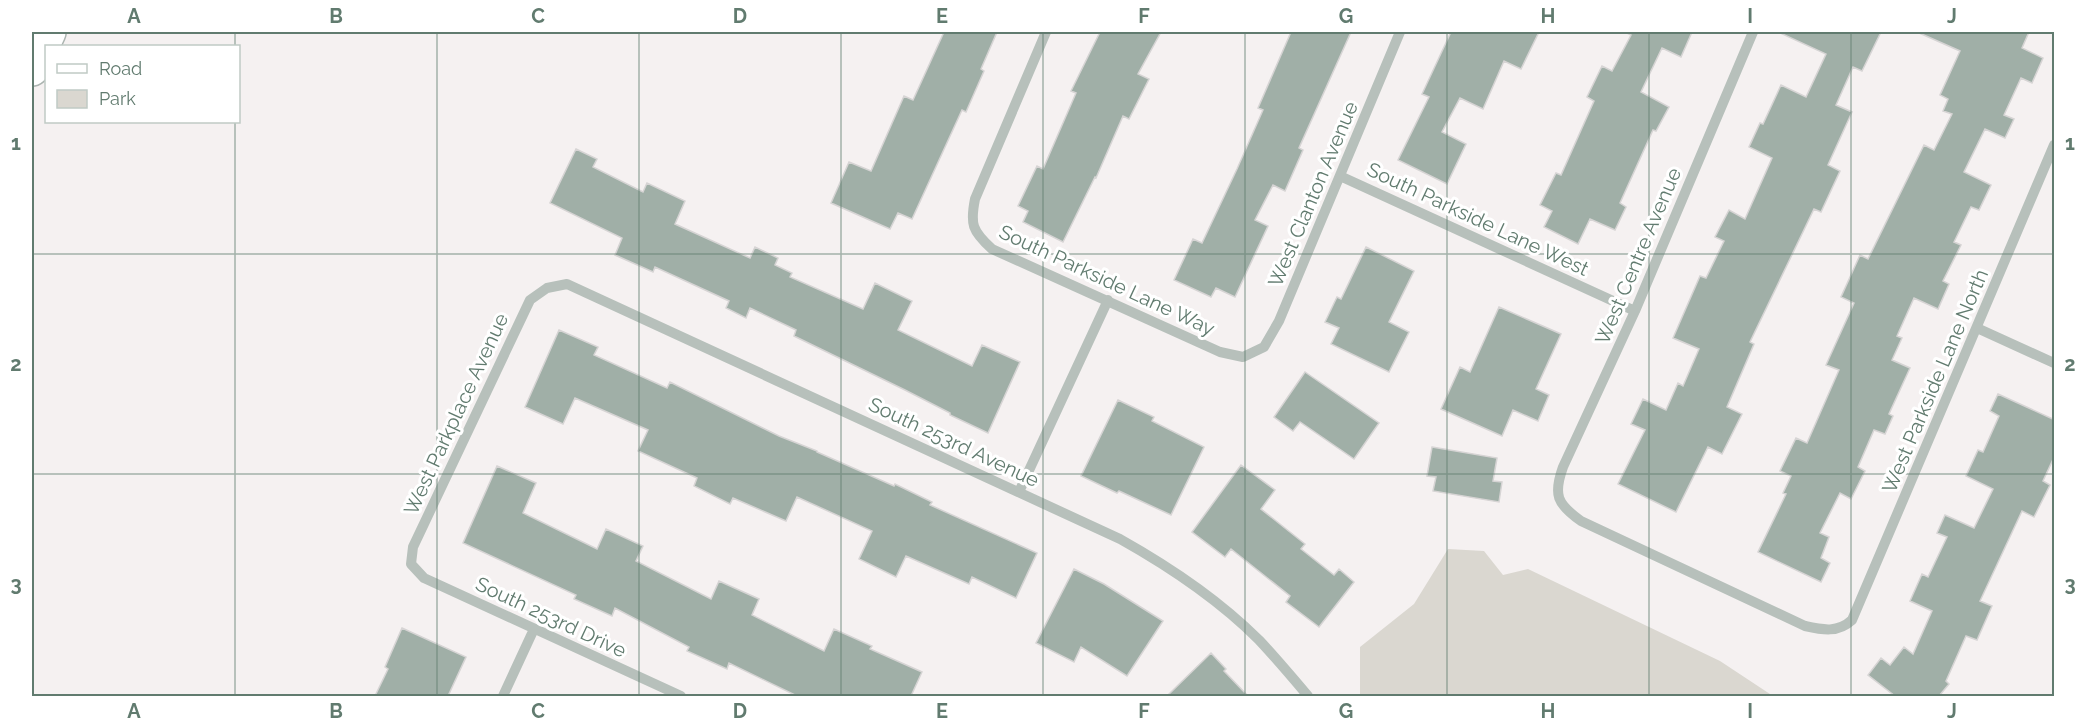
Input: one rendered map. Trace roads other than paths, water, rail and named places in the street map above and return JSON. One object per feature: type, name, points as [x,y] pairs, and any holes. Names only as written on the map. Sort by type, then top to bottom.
[{"type":"main road","points":[[32,69],[49,32]]},
{"type":"street","name":"South Parkside Lane Way","points":[[1046,32],[982,180],[971,218],[977,235],[992,249],[1220,352],[1243,357]]},
{"type":"street","name":"West Clanton Avenue","points":[[1243,357],[1264,347],[1279,321],[1400,32]]},
{"type":"street","name":"West Centre Avenue","points":[[1753,32],[1635,311],[1563,467],[1557,494],[1560,502],[1581,521],[1805,626],[1831,630],[1844,627]]},
{"type":"street","name":"West Parkside Lane North","points":[[1844,627],[1852,620],[1857,609],[2055,145]]},
{"type":"street","name":"South Parkside Lane West","points":[[1340,176],[1635,311]]},
{"type":"street","name":"South 253rd Avenue","points":[[547,288],[567,284],[1120,539],[1179,575],[1233,616],[1258,640],[1308,696]]},
{"type":"street","name":"West Parkplace Avenue","points":[[411,564],[413,546],[530,300],[547,288]]},
{"type":"street","points":[[1019,492],[1108,300]]},
{"type":"street","points":[[1977,328],[2055,363]]},
{"type":"street","name":"South 253rd Drive","points":[[411,564],[424,578],[681,696]]},
{"type":"street","points":[[503,696],[534,629]]}]
